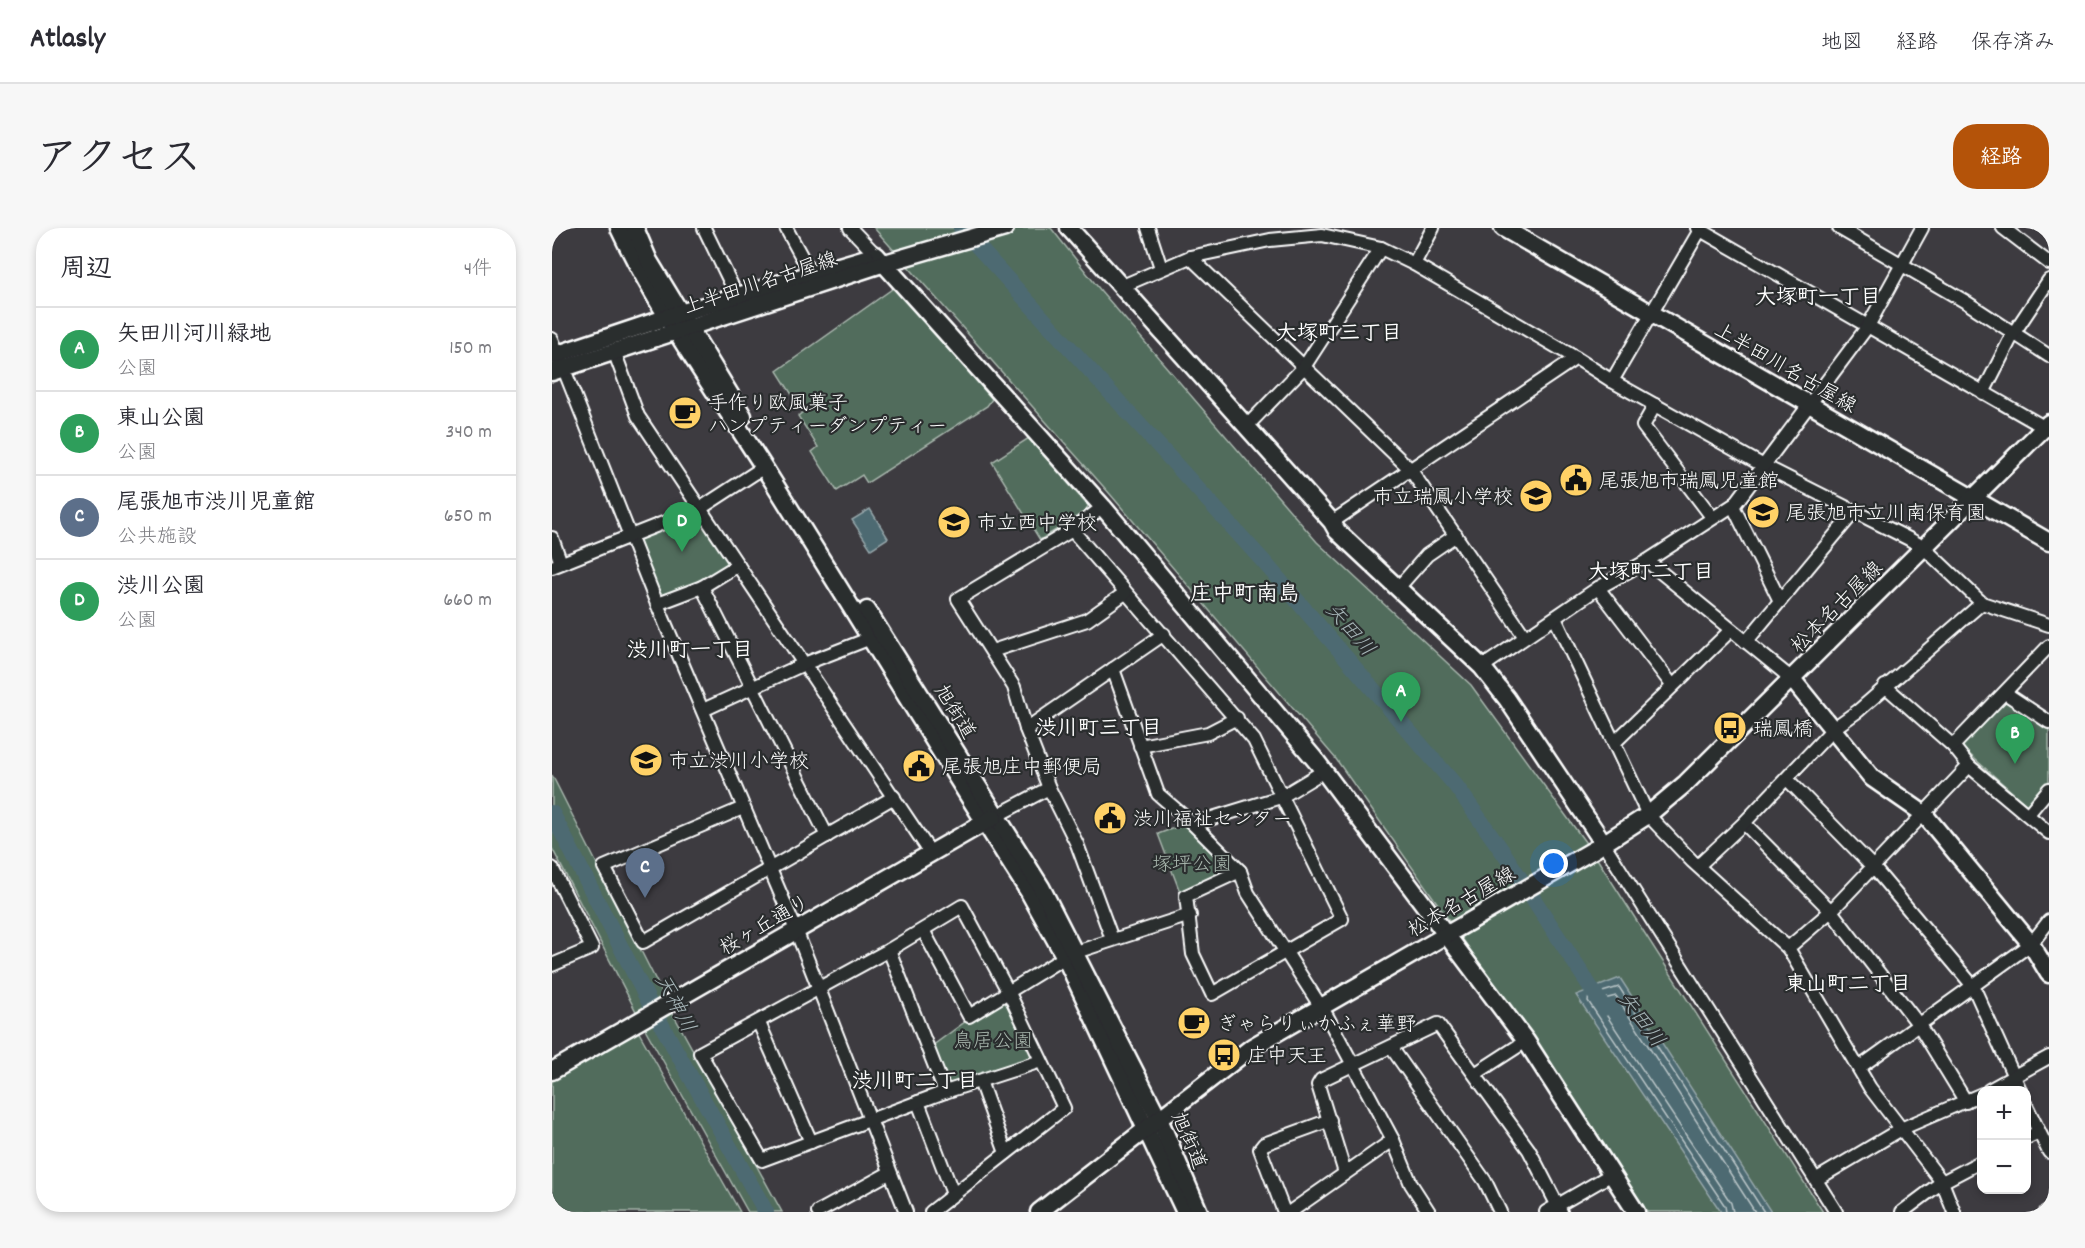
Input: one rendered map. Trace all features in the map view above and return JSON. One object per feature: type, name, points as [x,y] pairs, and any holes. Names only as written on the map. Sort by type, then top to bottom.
[{"type":"street","name":"上半田川名古屋線","points":[[619,228],[636,265],[678,322]]},
{"type":"street","name":"上半田川名古屋線","points":[[634,228],[678,322]]},
{"type":"street","points":[[704,228],[736,296]]},
{"type":"street","points":[[786,228],[811,274]]},
{"type":"street","points":[[850,228],[888,257],[1103,507],[1324,771],[1526,1041],[1636,1212]]},
{"type":"street","name":"上半田川名古屋線","points":[[678,322],[888,257],[968,228]]},
{"type":"street","name":"上半田川名古屋線","points":[[678,322],[736,296],[811,274],[1005,228]]},
{"type":"street","points":[[1069,228],[1332,522],[1337,531],[1482,667],[1507,699],[1600,847],[1817,1179],[1836,1212]]},
{"type":"street","points":[[1148,228],[1161,268]]},
{"type":"street","points":[[1414,264],[1433,228]]},
{"type":"street","name":"上半田川名古屋線","points":[[1503,228],[1653,310],[1976,495],[2049,533]]},
{"type":"street","name":"上半田川名古屋線","points":[[1521,228],[1653,310]]},
{"type":"street","points":[[1839,228],[1966,302],[2049,356]]},
{"type":"street","points":[[1482,667],[1598,588],[1647,561],[1732,506],[1868,326],[1900,264],[1922,228]]},
{"type":"street","points":[[2003,228],[2049,263]]},
{"type":"street","points":[[1611,381],[1698,229],[1983,393],[2047,427]]},
{"type":"street","points":[[1120,287],[1190,257],[1270,240],[1322,235],[1381,248],[1414,264],[1576,358],[1611,381],[1762,465],[1923,547],[1982,603],[2049,626]]},
{"type":"street","points":[[1246,427],[1304,367],[1381,248]]},
{"type":"street","points":[[1190,257],[1410,470],[1526,637]]},
{"type":"street","points":[[1983,393],[2013,334],[2049,280]]},
{"type":"street","points":[[555,358],[614,351],[678,322]]},
{"type":"street","points":[[555,358],[678,322]]},
{"type":"street","name":"旭街道","points":[[678,322],[764,467],[871,638],[991,819],[1035,875],[1152,1125],[1198,1212]]},
{"type":"street","name":"旭街道","points":[[678,322],[991,819]]},
{"type":"street","points":[[614,351],[638,416],[930,852]]},
{"type":"street","points":[[555,358],[796,930],[906,1212]]},
{"type":"street","points":[[1332,522],[1576,358]]},
{"type":"street","points":[[1655,405],[1643,426],[1712,517]]},
{"type":"street","name":"松本名古屋線","points":[[1039,1212],[1236,1058],[1445,934],[1600,847],[1648,815],[1686,783],[2047,427]]},
{"type":"street","points":[[552,538],[557,565],[701,508],[764,467]]},
{"type":"street","name":"上半田川名古屋線","points":[[1976,495],[2049,542]]},
{"type":"street","points":[[1732,506],[1780,601]]},
{"type":"street","points":[[1103,507],[1072,530],[958,599],[1014,687],[1026,729],[1049,788],[1077,844],[1112,939]]},
{"type":"street","points":[[1746,642],[1855,511]]},
{"type":"street","points":[[1072,530],[1254,740],[1342,919],[1212,994],[1192,954],[1191,915],[1186,896],[1240,872]]},
{"type":"street","points":[[1398,588],[1427,555],[1456,536]]},
{"type":"street","points":[[1647,561],[1792,679],[1834,728],[1872,778],[1924,814],[2031,944],[2049,974]]},
{"type":"street","points":[[657,604],[702,587],[738,565]]},
{"type":"street","points":[[702,587],[827,836]]},
{"type":"street","points":[[1598,588],[1672,685]]},
{"type":"street","points":[[992,651],[1088,620],[1125,593]]},
{"type":"street","points":[[1698,866],[1744,823],[1834,728],[1982,603]]},
{"type":"street","points":[[1555,618],[1648,815],[1698,866],[1788,948],[1833,1027],[1860,1067],[1870,1088],[1904,1128],[1942,1182],[1954,1212]]},
{"type":"street","points":[[1614,744],[1731,630]]},
{"type":"street","points":[[1026,729],[1164,634]]},
{"type":"street","points":[[703,710],[804,664],[871,638]]},
{"type":"street","points":[[1953,746],[2049,646]]},
{"type":"street","points":[[1113,669],[1158,794],[1193,824],[1240,872],[1248,893],[1320,1008],[1329,1018],[1351,1065],[1393,1140],[1411,1184],[1429,1212]]},
{"type":"street","points":[[1885,686],[1953,746],[1969,766],[2029,813],[2049,833]]},
{"type":"street","points":[[2005,693],[2049,722]]},
{"type":"street","points":[[1140,746],[1208,734],[1237,718]]},
{"type":"street","points":[[1788,948],[1831,911],[1969,766]]},
{"type":"street","points":[[1193,824],[1281,797],[1324,771]]},
{"type":"street","points":[[1787,779],[1872,867],[1973,986],[2018,1086]]},
{"type":"street","points":[[991,819],[1049,788]]},
{"type":"street","points":[[2029,813],[2049,789]]},
{"type":"street","points":[[743,808],[604,867],[643,942],[894,797]]},
{"type":"street","name":"桜ヶ丘通り","points":[[552,1071],[991,819]]},
{"type":"street","points":[[1744,823],[1831,911],[1919,1025],[1966,1102]]},
{"type":"street","points":[[552,868],[592,948],[552,965]]},
{"type":"street","points":[[931,1212],[1064,1108],[1009,993],[962,906],[818,990],[700,1053],[762,1160],[945,1092],[1041,1061]]},
{"type":"street","points":[[923,930],[969,1016],[1070,954],[1191,915]]},
{"type":"street","points":[[1860,1067],[2031,944],[2049,921]]},
{"type":"street","points":[[889,950],[945,1092]]},
{"type":"street","points":[[759,1023],[811,1142]]},
{"type":"street","points":[[1346,1173],[1318,1085],[1321,1080],[1438,1024],[1529,1150],[1554,1210],[1612,1174]]},
{"type":"street","points":[[1475,1074],[1526,1041]]},
{"type":"street","points":[[1391,1047],[1485,1181],[1500,1212]]},
{"type":"street","points":[[1995,1086],[2049,1057]]},
{"type":"street","points":[[980,1082],[1006,1153]]},
{"type":"street","points":[[1817,1179],[1904,1128],[1977,1096]]},
{"type":"street","points":[[918,1102],[953,1194]]},
{"type":"street","points":[[2031,1115],[2049,1152]]},
{"type":"street","points":[[1284,1212],[1260,1149],[1264,1144],[1330,1120]]},
{"type":"street","name":"旭街道","points":[[1152,1125],[1185,1212]]},
{"type":"street","points":[[2031,1136],[2039,1132]]},
{"type":"street","points":[[1290,1212],[1393,1140]]},
{"type":"street","points":[[1902,1212],[1942,1182],[1977,1164]]},
{"type":"street","points":[[818,1212],[889,1173]]},
{"type":"green space","points":[[874,228],[1051,228],[1101,291],[1317,542],[1471,685],[1596,857],[1823,1212],[1647,1212],[1563,1082],[1336,759],[1110,494]]},
{"type":"green space","points":[[895,287],[992,399],[987,406],[867,483],[862,475],[837,491],[812,452],[818,447],[798,416],[803,412],[777,371]]},
{"type":"green space","points":[[1029,438],[1088,506],[1086,511],[1040,540],[992,462]]},
{"type":"green space","points":[[699,512],[731,564],[700,583],[659,597],[635,540]]},
{"type":"green space","points":[[2006,698],[2049,727],[2049,783],[2029,807],[1959,745]]},
{"type":"green space","points":[[552,775],[672,1012],[782,1212],[748,1212],[644,1027],[552,848]]},
{"type":"green space","name":"塚坪公園","points":[[1185,824],[1230,872],[1180,892],[1158,834]]},
{"type":"green space","name":"鳥居公園","points":[[1007,997],[1034,1057],[946,1087],[932,1046],[969,1019]]},
{"type":"green space","points":[[637,1029],[740,1212],[559,1212],[552,1199],[552,1078]]},
{"type":"water","points":[[870,509],[888,538],[871,549],[852,520]]},
{"type":"water","points":[[1620,978],[1771,1212],[1721,1212],[1576,995]]},
{"type":"waterway","name":"矢田川","points":[[961,228],[1264,562],[1456,786],[1505,855],[1604,1008]]},
{"type":"waterway","name":"天神川","points":[[552,813],[650,1004],[766,1212]]},
{"type":"place","name":"手作り欧風菓子 ハンプティーダンプティー","points":[[685,413]]},
{"type":"place","name":"尾張旭市瑞鳳児童館","points":[[1576,480]]},
{"type":"place","name":"市立瑞鳳小学校","points":[[1536,496]]},
{"type":"place","name":"尾張旭市立川南保育園","points":[[1763,512]]},
{"type":"place","name":"市立西中学校","points":[[954,522]]},
{"type":"place","name":"渋川公園","points":[[682,552]]},
{"type":"place","name":"矢田川河川緑地","points":[[1401,722]]},
{"type":"place","name":"瑞鳳橋","points":[[1730,728]]},
{"type":"place","name":"市立渋川小学校","points":[[646,760]]},
{"type":"place","name":"東山公園","points":[[2015,764]]},
{"type":"place","name":"尾張旭庄中郵便局","points":[[919,766]]},
{"type":"place","name":"渋川福祉センター","points":[[1110,818]]},
{"type":"place","name":"尾張旭市渋川児童館","points":[[645,898]]},
{"type":"place","name":"ぎゃらりぃかふぇ華野","points":[[1194,1023]]},
{"type":"place","name":"庄中天王","points":[[1224,1055]]},
{"type":"district","name":"大塚町一丁目","points":[[1818,296]]},
{"type":"district","name":"大塚町三丁目","points":[[1339,332]]},
{"type":"district","name":"大塚町二丁目","points":[[1651,571]]},
{"type":"district","name":"庄中町南島","points":[[1245,592]]},
{"type":"district","name":"渋川町一丁目","points":[[690,649]]},
{"type":"district","name":"渋川町三丁目","points":[[1099,727]]},
{"type":"district","name":"東山町二丁目","points":[[1848,983]]},
{"type":"district","name":"渋川町二丁目","points":[[915,1080]]}]
